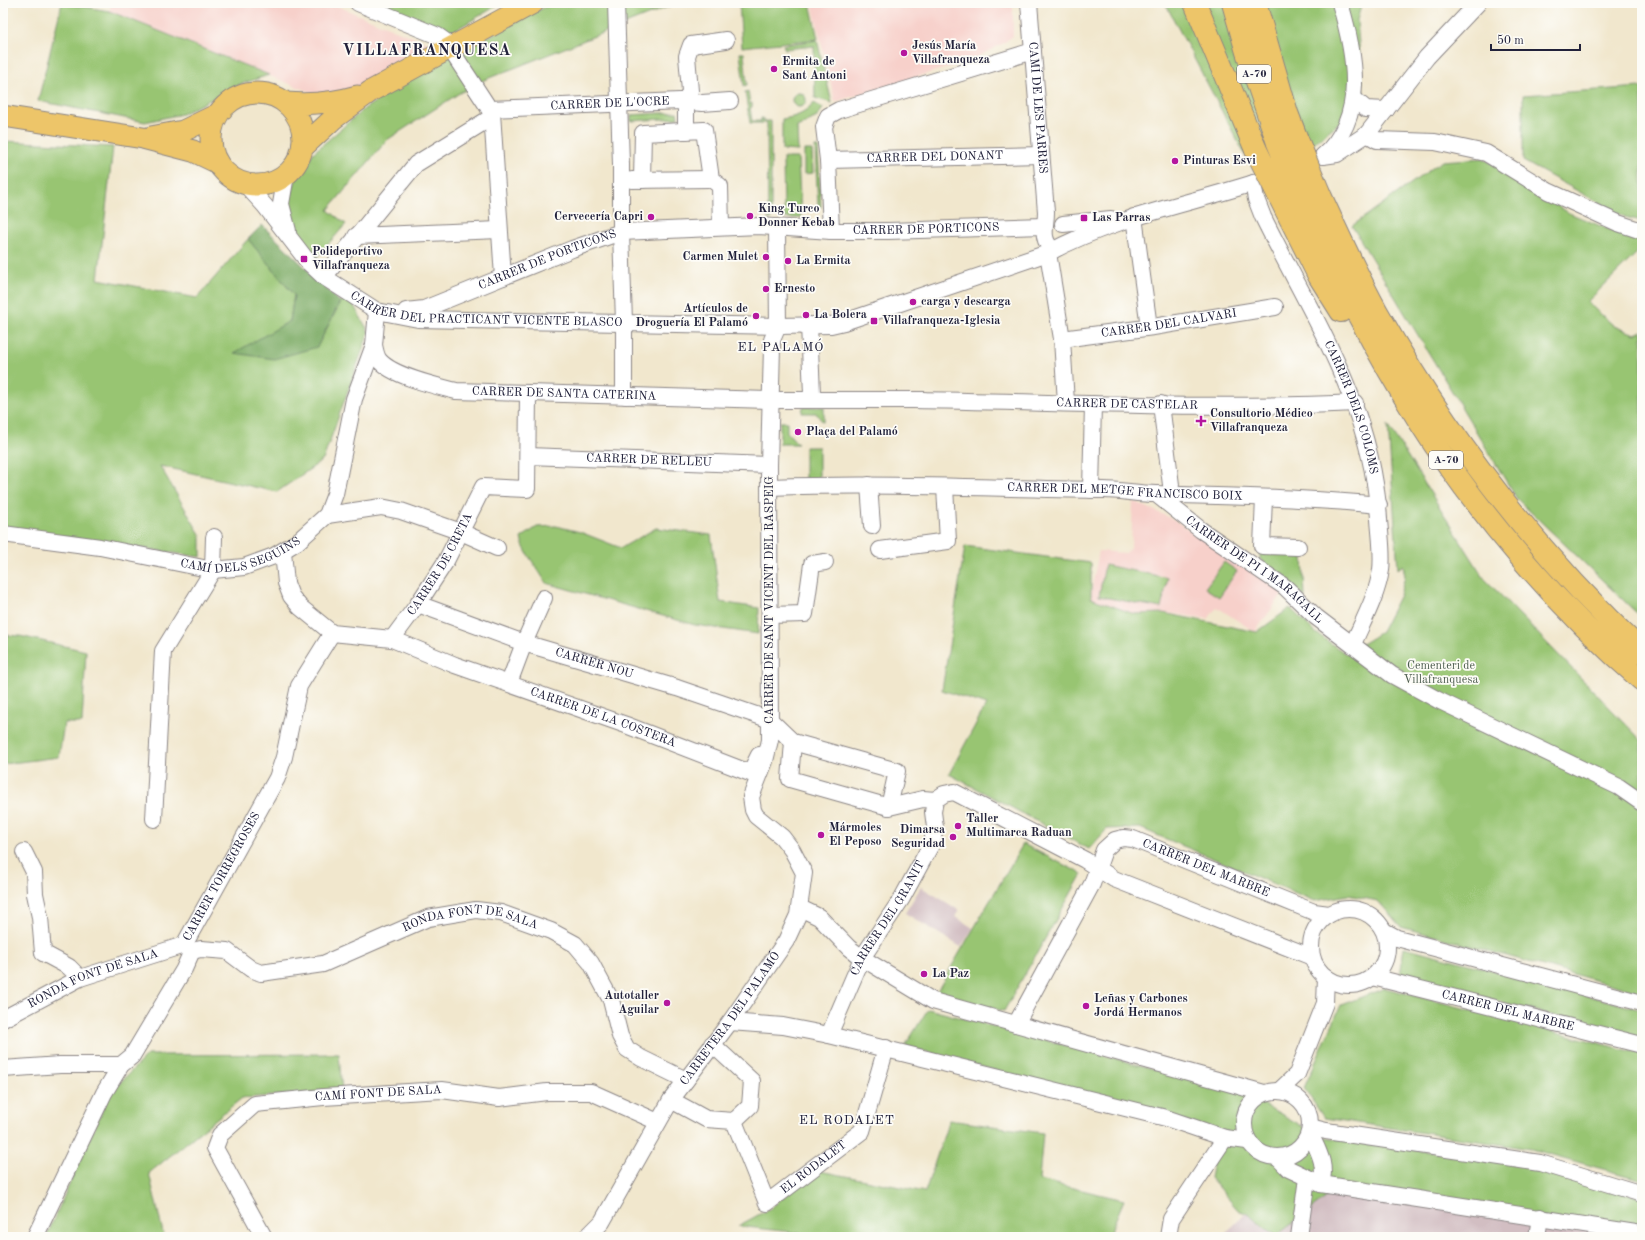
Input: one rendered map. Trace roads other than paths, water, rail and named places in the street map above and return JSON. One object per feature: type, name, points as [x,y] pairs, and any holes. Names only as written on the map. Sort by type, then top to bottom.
[{"type":"highway","points":[[1195,3],[1256,150],[1303,202]]},
{"type":"highway","name":"A-70","points":[[1232,3],[1247,52],[1287,140],[1303,202],[1356,312],[1419,421],[1470,493],[1538,576],[1574,616],[1615,657],[1642,680]]},
{"type":"highway","name":"A-70","points":[[1255,3],[1287,112],[1287,140]]},
{"type":"highway","name":"A-70","points":[[1303,202],[1354,268],[1378,312],[1440,412],[1527,532],[1622,633],[1642,652]]},
{"type":"main road","points":[[303,147],[333,119],[371,91],[533,3]]},
{"type":"main road","points":[[287,103],[326,103],[371,91]]},
{"type":"main road","points":[[250,92],[270,94],[287,103],[299,118],[303,133],[303,147],[297,163],[286,175],[266,184],[245,184],[230,176],[218,163],[214,156],[211,139],[214,122],[218,114],[232,100],[250,92]]},
{"type":"main road","points":[[143,138],[183,131],[218,114]]},
{"type":"main road","points":[[3,116],[143,138],[193,151],[218,163]]},
{"type":"street","points":[[358,3],[438,36],[450,47],[490,113],[503,277]]},
{"type":"street","points":[[616,3],[622,181],[621,232],[624,322],[624,391],[626,396]]},
{"type":"street","name":"CAMÍ DE LES PARRES","points":[[1029,3],[1041,155],[1051,221]]},
{"type":"street","points":[[1340,3],[1346,24],[1353,67],[1354,99],[1350,115],[1338,140],[1323,156],[1337,154],[1367,134],[1427,57],[1478,3]]},
{"type":"street","points":[[1346,24],[1348,3]]},
{"type":"street","points":[[686,131],[686,103],[690,91],[688,56],[691,46],[726,40]]},
{"type":"street","points":[[831,231],[828,160],[824,127],[828,116],[839,110],[1033,51]]},
{"type":"street","points":[[1354,99],[1366,109],[1386,110]]},
{"type":"street","name":"CARRER DE L'OCRE","points":[[324,276],[416,164],[490,113],[680,101],[686,103],[730,101]]},
{"type":"street","points":[[642,180],[643,134],[704,130],[711,179]]},
{"type":"street","points":[[1367,134],[1377,140],[1435,142],[1486,153],[1548,191],[1618,223],[1642,231]]},
{"type":"street","name":"CARRER DEL DONANT","points":[[828,160],[1041,155]]},
{"type":"street","name":"CARRER DEL PRACTICANT VICENTE BLASCO","points":[[286,175],[281,204],[291,238]]},
{"type":"street","points":[[622,181],[711,179],[720,186],[722,227]]},
{"type":"street","name":"CARRER DELS COLOMS","points":[[1132,217],[1258,181],[1256,199],[1263,217],[1301,293],[1324,334],[1355,403],[1369,449],[1377,485],[1381,570],[1369,608],[1352,644]]},
{"type":"street","name":"CARRER DEL PRACTICANT VICENTE BLASCO","points":[[245,184],[291,238],[310,263],[324,276],[384,312],[418,319],[778,326],[831,325],[844,322],[1056,248],[1132,217]]},
{"type":"street","points":[[1132,217],[1149,327]]},
{"type":"street","name":"CARRER DE PORTICONS","points":[[384,312],[424,309],[572,249],[621,232],[722,227],[777,227],[831,231],[950,230],[1051,221],[1132,217]]},
{"type":"street","points":[[1051,221],[1047,244],[1056,248]]},
{"type":"street","points":[[1051,221],[1067,237],[1056,248],[1066,403]]},
{"type":"street","name":"CARRER DE SANT VICENT DEL RASPEIG","points":[[751,797],[767,754],[770,740],[769,465],[772,340],[778,326],[777,227]]},
{"type":"street","points":[[356,236],[499,230]]},
{"type":"street","points":[[449,298],[452,319]]},
{"type":"street","name":"CARRER DEL CALVARI","points":[[1062,339],[1275,307]]},
{"type":"street","name":"CAMÍ DELS SEGUINS","points":[[3,534],[100,547],[213,570],[228,569],[259,562],[283,552],[311,531],[327,515],[335,494],[349,421],[384,312]]},
{"type":"street","points":[[809,325],[818,396]]},
{"type":"street","points":[[362,377],[386,366],[378,359],[374,345]]},
{"type":"street","name":"CARRER DE SANTA CATERINA","points":[[386,366],[418,381],[456,391],[771,400],[818,396]]},
{"type":"street","points":[[528,394],[528,456]]},
{"type":"street","name":"CARRER DE CASTELAR","points":[[818,396],[875,400],[1093,404],[1278,405],[1355,403]]},
{"type":"street","points":[[1091,490],[1093,404]]},
{"type":"street","points":[[1161,404],[1171,485]]},
{"type":"street","name":"CARRER DE RELLEU","points":[[528,456],[769,465]]},
{"type":"street","name":"CARRER DE CRETA","points":[[392,639],[418,604],[446,561],[483,487],[527,489],[528,456]]},
{"type":"street","points":[[870,485],[872,526]]},
{"type":"street","name":"CARRER DEL METGE FRANCISCO BOIX","points":[[770,487],[870,485],[1091,490],[1156,494],[1332,500],[1379,505]]},
{"type":"street","points":[[880,550],[948,541],[945,487]]},
{"type":"street","points":[[335,494],[351,511]]},
{"type":"street","name":"CARRER DE PI I MARAGALL","points":[[1156,494],[1201,530],[1285,587],[1316,617],[1392,676],[1438,700],[1618,787],[1642,803]]},
{"type":"street","name":"CARRER DE PI I MARAGALL","points":[[1264,498],[1262,546],[1298,547]]},
{"type":"street","points":[[327,515],[382,507],[401,511],[461,532],[497,548]]},
{"type":"street","points":[[154,819],[163,651],[213,570],[214,537]]},
{"type":"street","points":[[283,552],[286,583],[291,596],[300,607],[332,633]]},
{"type":"street","points":[[770,616],[806,614],[812,564],[825,562]]},
{"type":"street","points":[[509,683],[524,643],[544,598]]},
{"type":"street","name":"CARRER NOU","points":[[418,604],[524,643],[683,690],[770,720]]},
{"type":"street","name":"CARRER DE LA COSTERA","points":[[332,633],[392,639],[456,665],[509,683],[750,773],[767,737],[770,720]]},
{"type":"street","name":"CARRER TORREGROSES","points":[[35,1237],[104,1093],[184,969],[188,948],[277,778],[284,757],[299,686],[332,633]]},
{"type":"street","points":[[770,720],[793,742],[897,771],[889,807]]},
{"type":"street","points":[[793,742],[790,779],[889,807],[923,799],[935,800],[944,794],[954,792],[1085,860],[1098,870],[1114,879],[1312,957]]},
{"type":"street","name":"CARRETERA DEL PALAMÓ","points":[[587,1237],[602,1222],[671,1100],[730,1022],[786,941],[800,908],[804,873],[792,850],[782,837],[756,816],[753,810],[751,797]]},
{"type":"street","name":"CARRER DEL GRANIT","points":[[829,1035],[862,958],[902,898],[932,843],[935,827],[933,812],[935,800]]},
{"type":"street","name":"CARRER DEL MARBRE","points":[[1016,1024],[1098,870],[1104,850],[1115,840],[1133,838],[1314,912],[1329,914]]},
{"type":"street","points":[[24,852],[34,872],[35,894],[40,917],[43,953],[69,967],[80,978]]},
{"type":"street","points":[[800,908],[819,917],[849,948],[862,958],[933,1002],[1264,1093]]},
{"type":"street","name":"RONDA FONT DE SALA","points":[[3,1019],[80,978],[188,948],[227,951],[251,969],[261,973],[323,964],[428,918],[476,910],[501,913],[551,931],[575,944],[591,963],[611,1000],[620,1036],[627,1049],[641,1058],[686,1080]]},
{"type":"street","points":[[1339,910],[1360,910],[1370,915],[1378,922],[1384,931],[1386,941],[1385,961],[1373,977],[1365,982],[1346,985],[1336,983],[1326,977],[1317,968],[1312,957],[1311,947],[1314,933],[1321,920],[1329,914],[1339,910]]},
{"type":"street","points":[[1384,931],[1397,938],[1642,1003]]},
{"type":"street","points":[[1280,1090],[1297,1074],[1326,1004],[1326,977]]},
{"type":"street","name":"CARRER DEL MARBRE","points":[[1373,977],[1642,1045]]},
{"type":"street","points":[[1326,1004],[1346,985]]},
{"type":"street","points":[[730,1022],[783,1026],[886,1048],[1166,1118],[1226,1138],[1247,1141]]},
{"type":"street","points":[[671,1100],[706,1119],[734,1121],[750,1106],[752,1081],[712,1044]]},
{"type":"street","name":"EL RODALET","points":[[734,1121],[767,1203],[862,1131],[886,1048]]},
{"type":"street","points":[[3,1069],[126,1060]]},
{"type":"street","points":[[1297,1074],[1300,1100],[1307,1110],[1310,1130],[1322,1159],[1324,1173],[1314,1181],[1299,1237]]},
{"type":"street","name":"CAMÍ FONT DE SALA","points":[[264,1237],[215,1148],[220,1135],[255,1104],[323,1096],[442,1090],[499,1098],[547,1092],[591,1092],[658,1122]]},
{"type":"street","points":[[1300,1100],[1280,1090],[1271,1090],[1264,1093],[1246,1109],[1242,1129],[1247,1141],[1255,1150],[1268,1157],[1278,1158],[1293,1154],[1304,1145],[1310,1130]]},
{"type":"street","points":[[1310,1130],[1326,1131],[1540,1163],[1642,1194]]},
{"type":"street","points":[[1168,1237],[1172,1219],[1226,1138]]},
{"type":"street","points":[[1278,1158],[1289,1169],[1314,1181],[1642,1234]]},
{"type":"street","points":[[1537,1237],[1540,1217]]},
{"type":"place","name":"Jesús María Villafranqueza","points":[[904,53]]},
{"type":"place","name":"Ermita de Sant Antoni","points":[[774,69]]},
{"type":"place","name":"Pinturas Esvi","points":[[1175,161]]},
{"type":"place","name":"King Turco Donner Kebab","points":[[750,216]]},
{"type":"place","name":"Cervecería Capri","points":[[651,217]]},
{"type":"place","name":"Las Parras","points":[[1084,218]]},
{"type":"place","name":"Carmen Mulet","points":[[766,257]]},
{"type":"place","name":"Polideportivo Villafranqueza","points":[[304,259]]},
{"type":"place","name":"La Ermita","points":[[788,261]]},
{"type":"place","name":"Ernesto","points":[[766,289]]},
{"type":"place","name":"carga y descarga","points":[[913,302]]},
{"type":"place","name":"La Bolera","points":[[806,315]]},
{"type":"place","name":"Artículos de Droguería El Palamó","points":[[756,316]]},
{"type":"place","name":"Villafranqueza-Iglesia","points":[[874,321]]},
{"type":"place","name":"Consultorio Médico Villafranqueza","points":[[1201,421]]},
{"type":"place","name":"Plaça del Palamó","points":[[798,432]]},
{"type":"place","name":"Taller Multimarca Raduan","points":[[958,826]]},
{"type":"place","name":"Mármoles El Peposo","points":[[821,835]]},
{"type":"place","name":"Dimarsa Seguridad","points":[[953,837]]},
{"type":"place","name":"La Paz","points":[[924,974]]},
{"type":"place","name":"Autotaller Aguilar","points":[[667,1003]]},
{"type":"place","name":"Leñas y Carbones Jordá Hermanos","points":[[1086,1006]]},
{"type":"district","name":"VILLAFRANQUESA","points":[[427,51]]},
{"type":"district","name":"EL PALAMÓ","points":[[781,347]]},
{"type":"district","name":"EL RODALET","points":[[847,1120]]},
{"type":"park label","name":"Cementeri de Villafranquesa","points":[[1441,673]]}]
